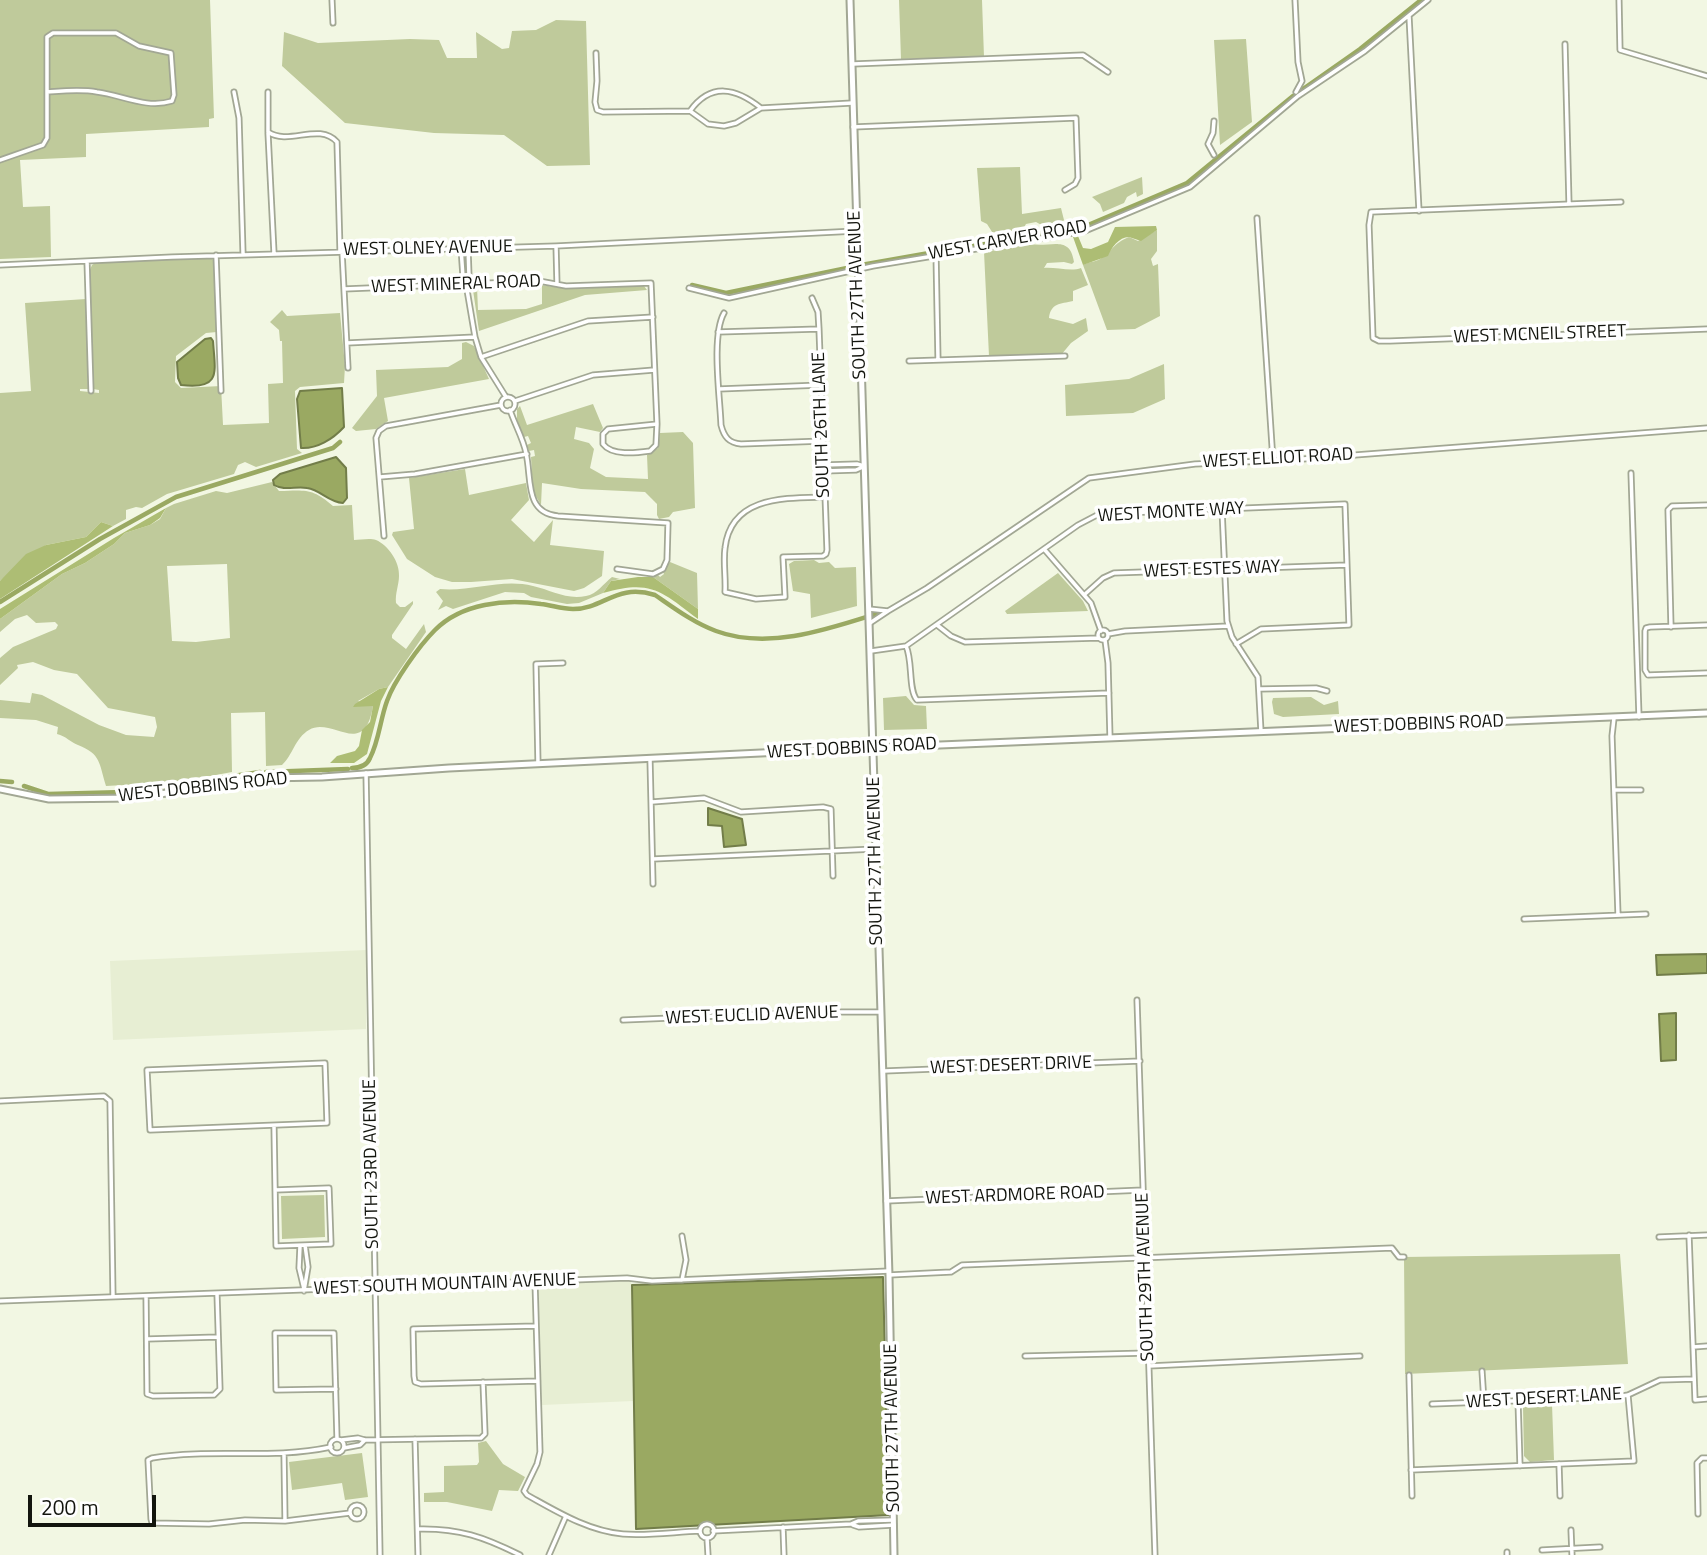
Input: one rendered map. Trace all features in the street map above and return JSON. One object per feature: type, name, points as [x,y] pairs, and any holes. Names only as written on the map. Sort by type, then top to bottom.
[{"type":"main road","name":"SOUTH 27TH AVENUE","points":[[849,0],[870,616],[889,1273],[894,1555]]},
{"type":"main road","name":"WEST DOBBINS ROAD","points":[[0,789],[49,799],[134,798],[246,780],[538,764],[1707,713]]},
{"type":"street","points":[[332,0],[332,23]]},
{"type":"street","points":[[1295,0],[1298,62],[1302,81],[1296,92]]},
{"type":"street","name":"WEST CARVER ROAD","points":[[690,288],[729,298],[857,269],[1084,230],[1190,187],[1298,96],[1365,51],[1428,0]]},
{"type":"street","points":[[1619,0],[1620,50],[1707,76]]},
{"type":"street","points":[[1409,16],[1419,211],[1621,202]]},
{"type":"street","points":[[0,160],[43,145],[48,132],[47,92],[47,37],[53,33],[116,33],[139,46],[171,53],[174,95],[172,100],[165,103],[145,103],[98,92],[47,92]]},
{"type":"street","points":[[1565,44],[1569,204]]},
{"type":"street","points":[[596,53],[595,102],[597,110],[603,112],[690,111],[708,124],[724,126],[736,124],[761,108],[852,103]]},
{"type":"street","points":[[851,64],[1083,55],[1108,72]]},
{"type":"street","points":[[690,111],[704,96],[713,92],[731,91],[747,97],[761,108]]},
{"type":"street","points":[[234,92],[239,118],[243,254]]},
{"type":"street","points":[[268,92],[274,253]]},
{"type":"street","points":[[853,127],[1076,118],[1078,178],[1075,184],[1065,190]]},
{"type":"street","points":[[1214,121],[1208,144],[1214,155]]},
{"type":"street","points":[[268,132],[280,136],[329,134],[337,142],[348,369]]},
{"type":"street","name":"WEST MCNEIL STREET","points":[[1419,211],[1371,212],[1373,338],[1379,341],[1707,328]]},
{"type":"street","points":[[1257,218],[1273,461]]},
{"type":"street","name":"WEST OLNEY AVENUE","points":[[0,265],[243,254],[556,246],[856,231]]},
{"type":"street","points":[[556,246],[556,284]]},
{"type":"street","points":[[461,248],[462,268],[481,357],[506,397],[515,401]]},
{"type":"street","points":[[466,284],[468,248]]},
{"type":"street","points":[[936,254],[939,360]]},
{"type":"street","points":[[216,255],[221,391]]},
{"type":"street","points":[[87,261],[91,391]]},
{"type":"street","points":[[462,268],[468,267]]},
{"type":"street","name":"WEST MINERAL ROAD","points":[[344,289],[539,281],[566,286],[651,283],[653,317]]},
{"type":"street","name":"SOUTH 26TH LANE","points":[[812,298],[818,312],[819,329],[826,554],[783,557],[785,597],[755,599],[725,592],[725,548],[730,531],[739,518],[766,501],[824,496]]},
{"type":"street","points":[[724,313],[718,332],[719,389],[721,425],[727,439],[741,444],[822,441]]},
{"type":"street","points":[[481,357],[588,321],[653,317],[657,442],[654,448],[647,452],[612,451],[604,446],[603,434],[608,429],[656,424]]},
{"type":"street","points":[[718,332],[819,329]]},
{"type":"street","points":[[347,343],[475,337]]},
{"type":"street","points":[[909,361],[1065,356]]},
{"type":"street","points":[[515,401],[593,375],[654,370]]},
{"type":"street","points":[[719,389],[821,385]]},
{"type":"street","points":[[384,536],[376,438],[379,431],[386,426],[501,405],[506,397]]},
{"type":"street","points":[[501,405],[510,410],[515,407],[515,401]]},
{"type":"street","points":[[510,410],[527,454],[530,492],[538,509],[549,516],[668,523],[667,559],[663,569],[653,574],[617,569]]},
{"type":"street","name":"WEST ELLIOT ROAD","points":[[870,616],[888,611],[927,588],[1089,478],[1195,464],[1273,461],[1707,428]]},
{"type":"street","points":[[379,477],[415,474],[527,454]]},
{"type":"street","points":[[823,465],[864,466]]},
{"type":"street","points":[[824,471],[856,470],[864,466]]},
{"type":"street","points":[[1631,473],[1639,717]]},
{"type":"street","name":"WEST MONTE WAY","points":[[871,651],[906,646],[1087,519],[1099,514],[1345,504],[1347,565]]},
{"type":"street","points":[[1671,627],[1669,508],[1707,505]]},
{"type":"street","points":[[1222,509],[1228,626],[1236,644],[1254,668],[1260,689],[1261,732]]},
{"type":"street","points":[[1044,549],[1084,595],[1095,612],[1101,631],[1099,638]]},
{"type":"street","points":[[1236,644],[1261,629],[1349,625],[1347,565]]},
{"type":"street","name":"WEST ESTES WAY","points":[[1084,595],[1102,578],[1114,573],[1347,565]]},
{"type":"street","points":[[870,616],[888,611]]},
{"type":"street","points":[[937,625],[951,636],[965,642],[1105,640]]},
{"type":"street","points":[[1707,625],[1646,628],[1648,675],[1707,673]]},
{"type":"street","points":[[1101,631],[1108,634],[1228,626]]},
{"type":"street","points":[[1108,634],[1105,640],[1110,738]]},
{"type":"street","points":[[906,646],[912,665],[914,699],[1109,692]]},
{"type":"street","points":[[538,764],[536,664],[563,663]]},
{"type":"street","points":[[1260,689],[1316,688],[1327,691]]},
{"type":"street","points":[[1614,718],[1612,736],[1618,915]]},
{"type":"street","points":[[650,760],[653,884]]},
{"type":"street","name":"SOUTH 23RD AVENUE","points":[[366,774],[380,1555]]},
{"type":"street","points":[[1614,790],[1641,790]]},
{"type":"street","points":[[652,802],[704,798],[741,812],[823,807],[831,809],[833,876]]},
{"type":"street","points":[[653,859],[875,849]]},
{"type":"street","points":[[1524,919],[1646,914]]},
{"type":"street","name":"SOUTH 29TH AVENUE","points":[[1137,1000],[1155,1555]]},
{"type":"street","name":"WEST EUCLID AVENUE","points":[[623,1020],[880,1012]]},
{"type":"street","name":"WEST DESERT DRIVE","points":[[882,1071],[1140,1061]]},
{"type":"street","points":[[325,1063],[327,1123],[274,1126],[150,1130],[147,1070],[325,1063]]},
{"type":"street","points":[[0,1101],[104,1096],[110,1101],[113,1297]]},
{"type":"street","points":[[274,1126],[275,1190],[276,1246],[331,1244],[329,1188],[275,1190]]},
{"type":"street","name":"WEST ARDMORE ROAD","points":[[886,1201],[1143,1190]]},
{"type":"street","points":[[1689,1235],[1695,1400],[1707,1399]]},
{"type":"street","points":[[1658,1237],[1707,1235]]},
{"type":"street","points":[[682,1236],[686,1260],[682,1280]]},
{"type":"street","points":[[303,1245],[308,1267],[304,1291]]},
{"type":"street","points":[[303,1245],[299,1268],[304,1291]]},
{"type":"street","name":"WEST SOUTH MOUNTAIN AVENUE","points":[[0,1301],[627,1278],[652,1281],[951,1272],[962,1265],[1392,1248],[1399,1257],[1404,1257]]},
{"type":"street","points":[[535,1282],[539,1459],[524,1491],[566,1516],[600,1529],[622,1534],[699,1531]]},
{"type":"street","points":[[146,1296],[147,1394],[214,1395],[220,1389],[217,1294]]},
{"type":"street","points":[[536,1326],[413,1329],[415,1382],[538,1381]]},
{"type":"street","points":[[336,1389],[276,1390],[275,1334],[334,1333],[339,1440],[343,1448]]},
{"type":"street","points":[[147,1339],[218,1337]]},
{"type":"street","points":[[1693,1347],[1707,1346]]},
{"type":"street","points":[[1025,1356],[1148,1353]]},
{"type":"street","points":[[1149,1366],[1360,1356]]},
{"type":"street","points":[[1482,1371],[1484,1402]]},
{"type":"street","points":[[1409,1375],[1412,1496]]},
{"type":"street","name":"WEST DESERT LANE","points":[[1433,1404],[1629,1395],[1660,1380],[1694,1379]]},
{"type":"street","points":[[331,1447],[332,1442],[353,1438],[481,1438],[485,1434],[483,1382]]},
{"type":"street","points":[[1411,1470],[1634,1461],[1629,1395]]},
{"type":"street","points":[[1518,1401],[1520,1466]]},
{"type":"street","points":[[353,1438],[353,1446]]},
{"type":"street","points":[[415,1438],[418,1555]]},
{"type":"street","points":[[350,1513],[285,1521],[152,1524],[148,1460],[183,1453],[284,1454],[331,1447],[337,1452],[365,1440]]},
{"type":"street","points":[[284,1454],[285,1521]]},
{"type":"street","points":[[1698,1514],[1697,1463],[1707,1458]]},
{"type":"street","points":[[1559,1464],[1560,1496]]},
{"type":"street","points":[[549,1555],[566,1516]]},
{"type":"street","points":[[713,1531],[851,1524],[858,1521],[895,1522]]},
{"type":"street","points":[[699,1531],[707,1524],[713,1531]]},
{"type":"street","points":[[783,1527],[784,1555]]},
{"type":"street","points":[[418,1529],[466,1532],[494,1541],[520,1555]]},
{"type":"street","points":[[1571,1530],[1572,1555]]},
{"type":"street","points":[[699,1531],[707,1538]]},
{"type":"street","points":[[707,1538],[713,1535],[713,1531]]},
{"type":"street","points":[[707,1538],[708,1555]]},
{"type":"street","points":[[1542,1550],[1600,1547]]},
{"type":"shaded area","points":[[0,0],[210,0],[214,118],[209,119],[209,127],[86,134],[86,157],[20,160],[23,207],[50,206],[51,257],[0,259]]},
{"type":"shaded area","points":[[899,0],[982,0],[984,57],[901,59]]},
{"type":"shaded area","points":[[556,20],[586,21],[590,165],[547,166],[504,135],[434,133],[345,123],[282,66],[284,32],[318,43],[439,40],[447,58],[477,58],[476,32],[502,49],[509,48],[512,31],[536,30]]},
{"type":"shaded area","points":[[1246,39],[1252,122],[1220,145],[1214,40]]},
{"type":"shaded area","points":[[1020,167],[1022,214],[1061,208],[1064,220],[1060,225],[1045,227],[1036,222],[1026,224],[1022,231],[994,235],[987,224],[981,221],[977,168]]},
{"type":"shaded area","points":[[1142,177],[1143,194],[1137,197],[1136,192],[1127,197],[1124,203],[1103,212],[1100,204],[1092,197]]},
{"type":"shaded area","points":[[1156,226],[1157,230],[1141,241],[1129,237],[1122,239],[1113,246],[1108,256],[1083,265],[1073,237],[1078,236],[1083,248],[1091,249],[1108,242],[1115,227]]},
{"type":"shaded area","points":[[1157,230],[1157,251],[1151,259],[1153,266],[1158,264],[1160,316],[1135,329],[1107,330],[1083,265],[1100,259],[1124,239],[1129,237],[1138,241]]},
{"type":"shaded area","points":[[1030,244],[1064,245],[1072,253],[1072,264],[1047,263],[1044,268],[1081,268],[1088,285],[1073,291],[1073,301],[1054,307],[1049,318],[1073,324],[1086,318],[1088,331],[1071,343],[1061,355],[989,356],[984,252]]},
{"type":"shaded area","points":[[212,258],[215,264],[217,332],[206,333],[176,356],[175,382],[181,388],[221,386],[223,425],[269,423],[268,384],[283,383],[282,341],[279,330],[270,322],[282,310],[287,316],[340,313],[344,383],[300,387],[295,391],[297,449],[302,453],[256,467],[245,462],[238,465],[234,474],[167,494],[142,508],[126,510],[126,519],[113,526],[101,522],[86,537],[46,545],[0,581],[0,393],[31,391],[25,303],[86,299],[88,389],[80,391],[99,393],[99,390],[93,389],[89,272],[92,265],[97,262]]},
{"type":"shaded area","points":[[542,285],[567,289],[644,286],[647,290],[585,295],[479,331],[473,290],[477,287],[478,310],[526,309],[542,304]]},
{"type":"shaded area","points":[[211,338],[215,362],[213,377],[204,385],[181,385],[177,362],[205,339]]},
{"type":"shaded area","points":[[462,343],[474,346],[489,379],[384,398],[388,421],[376,429],[356,431],[352,428],[377,396],[376,370],[448,367],[462,359]]},
{"type":"shaded area","points":[[1164,364],[1165,399],[1133,413],[1066,416],[1065,385],[1129,379]]},
{"type":"shaded area","points":[[342,388],[344,427],[324,442],[301,448],[297,399],[300,391]]},
{"type":"shaded area","points":[[593,404],[603,428],[600,432],[576,427],[574,439],[589,443],[594,449],[590,468],[606,477],[648,479],[647,455],[658,448],[660,433],[683,432],[693,443],[695,508],[673,512],[669,517],[659,519],[657,504],[645,492],[581,489],[542,483],[541,505],[533,491],[531,457],[535,456],[534,450],[529,451],[527,445],[531,443],[528,436],[524,437],[517,420],[517,409],[520,406],[527,425]]},
{"type":"shaded area","points":[[336,457],[346,468],[347,498],[343,503],[333,501],[312,489],[282,488],[274,485],[273,480],[280,474]]},
{"type":"shaded area","points":[[465,469],[469,495],[526,483],[529,500],[511,520],[534,542],[553,520],[550,545],[604,551],[602,576],[574,591],[512,579],[452,582],[435,577],[407,559],[392,535],[393,532],[414,529],[409,478]]},
{"type":"shaded area","points":[[272,482],[279,491],[308,491],[333,506],[352,505],[354,540],[376,540],[385,546],[395,560],[399,571],[396,603],[400,607],[413,601],[413,604],[392,638],[406,649],[424,624],[426,632],[388,687],[358,701],[373,706],[369,722],[362,731],[355,734],[318,727],[309,730],[300,737],[282,765],[266,766],[265,712],[231,713],[232,772],[178,782],[106,786],[95,756],[86,748],[57,734],[58,727],[36,720],[0,718],[0,700],[30,703],[32,693],[42,695],[99,725],[126,735],[154,737],[157,727],[155,717],[108,708],[77,674],[54,670],[33,662],[17,665],[18,668],[0,685],[0,658],[13,647],[56,629],[58,625],[55,622],[36,623],[27,615],[15,619],[0,632],[0,619],[62,574],[114,544],[125,533],[160,519],[166,508],[216,491],[227,493]],"holes":[[[227,564],[230,638],[196,642],[172,641],[167,566]]]},
{"type":"shaded area","points":[[166,508],[160,518],[150,525],[125,533],[114,544],[62,574],[0,619],[0,609]]},
{"type":"shaded area","points":[[101,522],[113,526],[0,599],[0,581],[26,554],[46,545],[86,537]]},
{"type":"shaded area","points":[[814,560],[819,563],[829,562],[835,568],[856,567],[857,606],[811,618],[810,594],[793,591],[789,564],[794,561]]},
{"type":"shaded area","points":[[670,562],[697,573],[698,609],[653,577],[664,574]]},
{"type":"shaded area","points":[[1058,573],[1083,601],[1088,611],[1007,614],[1005,611]]},
{"type":"shaded area","points":[[612,577],[620,579],[611,581],[603,593],[579,603],[567,604],[531,597],[524,593],[505,592],[453,609],[446,606],[438,610],[443,601],[436,592],[440,589],[521,584],[579,597],[593,593]]},
{"type":"shaded area","points":[[653,577],[698,609],[698,619],[655,590],[633,587],[603,593],[611,581]]},
{"type":"shaded area","points":[[388,687],[381,701],[367,754],[354,763],[330,763],[337,756],[355,751],[359,746],[362,730],[370,722],[373,706],[353,707],[355,704],[379,689]]},
{"type":"shaded area","points":[[906,696],[914,705],[926,706],[927,729],[884,730],[883,698]]},
{"type":"shaded area","points":[[1311,697],[1324,705],[1338,701],[1339,714],[1283,717],[1274,714],[1273,698]]},
{"type":"shaded area","points":[[708,808],[742,819],[746,845],[724,847],[722,826],[708,825]]},
{"type":"shaded area","points":[[366,950],[366,1029],[113,1040],[110,961]]},
{"type":"shaded area","points":[[1707,954],[1707,973],[1657,975],[1656,955]]},
{"type":"shaded area","points":[[1676,1013],[1676,1060],[1661,1061],[1659,1014]]},
{"type":"shaded area","points":[[324,1195],[325,1237],[282,1239],[281,1196]]},
{"type":"shaded area","points":[[1620,1254],[1628,1364],[1405,1374],[1404,1257]]},
{"type":"shaded area","points":[[883,1277],[889,1515],[636,1529],[632,1285]]},
{"type":"shaded area","points":[[631,1280],[633,1401],[542,1405],[538,1284]]},
{"type":"shaded area","points":[[1552,1404],[1554,1460],[1530,1462],[1524,1456],[1523,1407]]},
{"type":"shaded area","points":[[486,1441],[503,1464],[525,1477],[518,1491],[499,1490],[492,1511],[447,1502],[424,1502],[424,1493],[444,1492],[444,1466],[477,1465],[478,1443]]},
{"type":"shaded area","points":[[362,1453],[368,1497],[345,1500],[342,1483],[292,1490],[289,1462]]},
{"type":"waterway","points":[[1303,89],[1360,49],[1421,0]]},
{"type":"waterway","points":[[861,265],[1088,225],[1187,183],[1293,96]]},
{"type":"waterway","points":[[692,285],[726,293],[847,268]]},
{"type":"waterway","points":[[0,602],[100,539],[176,497],[333,448],[340,442]]},
{"type":"waterway","points":[[352,768],[363,766],[369,760],[390,693],[415,654],[446,621],[471,609],[513,602],[584,608],[620,594],[642,592],[655,595],[708,628],[755,639],[796,636],[876,614]]},
{"type":"waterway","points":[[266,772],[348,769]]},
{"type":"waterway","points":[[24,786],[48,794],[125,792],[260,772]]},
{"type":"waterway","points":[[0,781],[12,782]]}]
